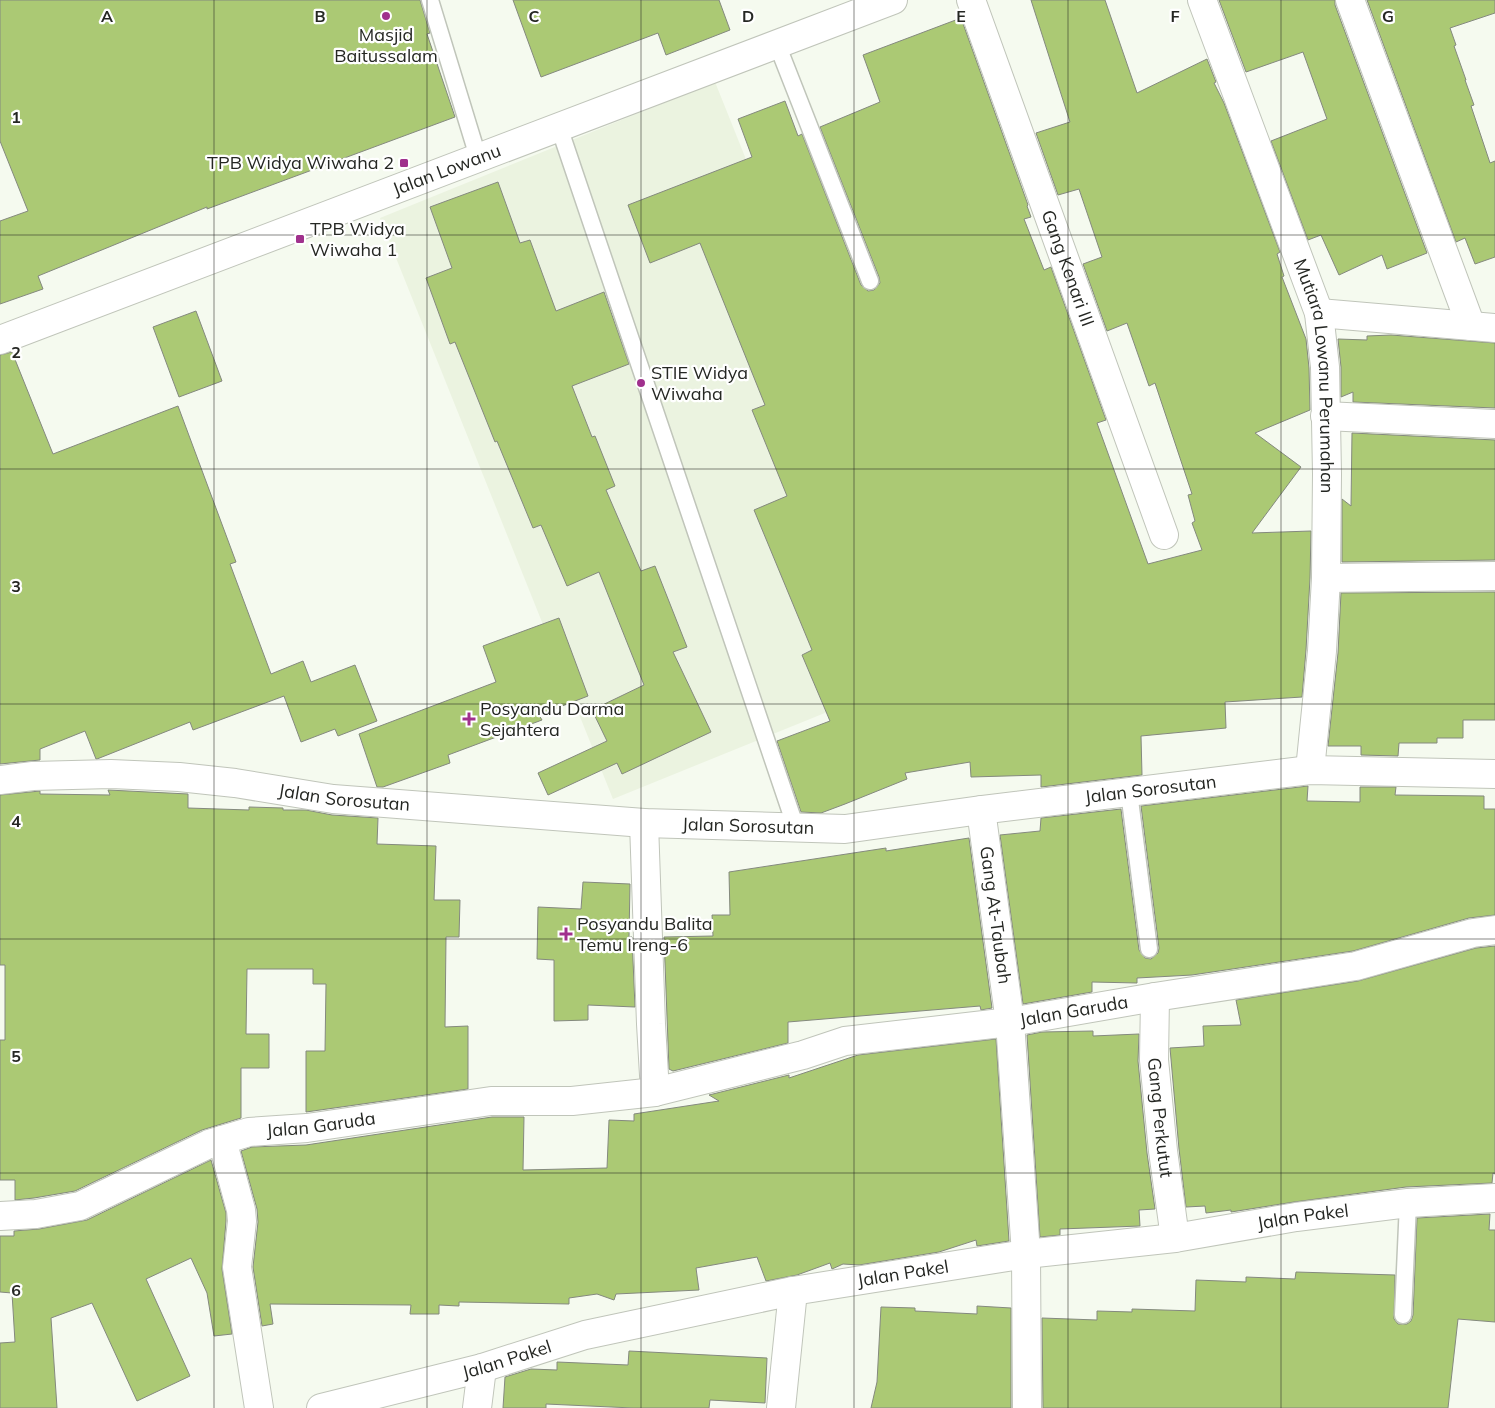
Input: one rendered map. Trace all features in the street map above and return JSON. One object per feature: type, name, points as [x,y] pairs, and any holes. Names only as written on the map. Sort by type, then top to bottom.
[{"type":"street","name":"Jalan Lowanu","points":[[0,340],[893,0]]},
{"type":"street","name":"Gang Kenari III","points":[[971,0],[1164,535]]},
{"type":"street","name":"Mutiara Lowanu Perumahan","points":[[1202,0],[1320,313],[1325,367],[1326,578],[1322,651],[1310,770]]},
{"type":"street","points":[[1320,313],[1483,327],[1350,0]]},
{"type":"street","points":[[1325,416],[1495,424]]},
{"type":"street","points":[[1326,578],[1495,576]]},
{"type":"street","name":"Jalan Sorosutan","points":[[0,780],[33,776],[111,774],[178,777],[235,783],[333,799],[644,823],[845,829],[981,810],[1310,770],[1495,774]]},
{"type":"street","name":"Gang At-Taubah","points":[[981,810],[1010,1022],[1026,1254],[1027,1408]]},
{"type":"street","points":[[644,823],[655,1092]]},
{"type":"street","name":"Jalan Garuda","points":[[0,1216],[36,1214],[80,1206],[209,1144],[249,1132],[307,1128],[491,1101],[572,1101],[655,1092],[803,1055],[845,1041],[1010,1022],[1155,997],[1356,966],[1473,933],[1495,930]]},
{"type":"street","name":"Gang Perkutut","points":[[1155,997],[1154,1060],[1163,1151],[1175,1238]]},
{"type":"street","points":[[222,1140],[241,1210],[242,1220],[238,1267],[259,1408]]},
{"type":"street","name":"Jalan Pakel","points":[[320,1408],[394,1399],[585,1335],[793,1291],[1026,1254],[1175,1238],[1296,1217],[1408,1203],[1495,1198]]},
{"type":"street","points":[[781,1408],[793,1291]]},
{"type":"street","points":[[477,1408],[482,1368]]},
{"type":"lane","points":[[430,0],[478,157]]},
{"type":"lane","points":[[777,44],[870,280]]},
{"type":"lane","points":[[559,126],[796,828]]},
{"type":"lane","points":[[1129,792],[1149,949]]},
{"type":"lane","points":[[1404,1315],[1408,1203]]},
{"type":"shaded area","name":"STIE Widya Wiwaha","points":[[715,82],[948,663],[613,799],[380,218]]},
{"type":"building","points":[[0,0],[420,0],[430,33],[427,34],[455,117],[207,209],[207,207],[38,276],[43,289],[0,304],[0,221],[28,211],[0,141]]},
{"type":"building","points":[[513,0],[719,0],[730,30],[666,55],[658,33],[541,77]]},
{"type":"building","points":[[1031,0],[1105,0],[1137,93],[1207,59],[1216,82],[1214,83],[1224,103],[1280,252],[1277,254],[1284,276],[1282,277],[1306,339],[1310,410],[1255,433],[1301,467],[1252,533],[1311,531],[1310,578],[1302,697],[1225,702],[1226,728],[1141,736],[1142,775],[1041,787],[1041,775],[971,777],[970,762],[905,773],[907,779],[821,813],[801,812],[777,741],[830,721],[802,655],[812,650],[754,510],[787,496],[752,410],[765,405],[700,243],[650,263],[628,205],[752,157],[738,119],[785,101],[798,136],[802,134],[861,285],[868,291],[874,290],[880,283],[879,277],[820,127],[880,102],[863,55],[961,18],[1028,205],[1031,217],[1024,219],[1044,270],[1051,267],[1106,420],[1097,423],[1148,564],[1202,550],[1192,523],[1195,521],[1188,495],[1192,494],[1155,383],[1149,386],[1127,323],[1107,331],[1083,264],[1102,257],[1079,189],[1058,195],[1036,133],[1070,122]]},
{"type":"building","points":[[1219,0],[1335,0],[1335,5],[1427,253],[1387,269],[1382,255],[1339,275],[1321,235],[1308,240],[1271,141],[1327,119],[1303,52],[1246,72]]},
{"type":"building","points":[[1367,0],[1495,0],[1495,13],[1450,28],[1456,45],[1454,46],[1474,105],[1471,106],[1490,163],[1495,161],[1495,257],[1475,264],[1465,238],[1456,242]]},
{"type":"building","points":[[498,182],[520,243],[530,240],[556,311],[604,292],[629,364],[572,386],[592,437],[595,436],[615,486],[606,490],[641,571],[655,566],[687,647],[673,652],[711,732],[622,774],[617,763],[548,795],[538,773],[607,741],[592,710],[644,685],[599,572],[567,586],[541,525],[533,528],[497,441],[495,442],[455,342],[450,344],[426,278],[452,268],[430,207]]},
{"type":"building","points":[[196,311],[222,381],[179,397],[153,327]]},
{"type":"building","points":[[1391,335],[1495,343],[1495,408],[1353,402],[1353,392],[1341,397],[1341,367],[1338,339],[1367,340],[1367,336]]},
{"type":"building","points":[[12,352],[53,454],[178,406],[236,562],[230,564],[271,674],[303,661],[311,682],[355,665],[377,721],[338,736],[335,729],[301,742],[284,696],[193,730],[190,722],[97,759],[85,731],[40,749],[40,760],[0,764],[0,355]]},
{"type":"building","points":[[1352,433],[1495,440],[1495,560],[1342,562],[1342,499],[1351,506]]},
{"type":"building","points":[[1495,592],[1495,720],[1463,720],[1463,738],[1437,738],[1437,743],[1399,743],[1398,756],[1361,755],[1361,746],[1328,746],[1338,653],[1341,593]]},
{"type":"building","points":[[559,618],[588,696],[539,715],[542,720],[448,755],[450,763],[383,787],[377,787],[359,734],[496,682],[483,646]]},
{"type":"building","points":[[1308,786],[1307,801],[1360,802],[1360,787],[1396,787],[1395,795],[1484,796],[1484,809],[1495,809],[1495,915],[1469,918],[1353,951],[1192,975],[1137,978],[1137,983],[1092,982],[1092,992],[1023,1004],[1000,835],[1040,831],[1041,818],[1121,809],[1139,950],[1145,958],[1151,959],[1158,953],[1159,948],[1141,806]]},
{"type":"building","points":[[108,790],[188,794],[188,808],[249,810],[249,807],[283,808],[283,810],[306,810],[332,815],[378,818],[377,844],[436,846],[434,900],[460,900],[459,937],[446,937],[445,1027],[468,1026],[468,1089],[306,1112],[306,1051],[325,1051],[326,984],[313,984],[313,969],[247,969],[246,1034],[269,1034],[269,1068],[241,1068],[241,1118],[202,1130],[75,1191],[15,1200],[15,1180],[0,1180],[0,1040],[5,1040],[5,965],[0,965],[0,795],[40,791],[40,794],[110,795]]},
{"type":"building","points":[[969,838],[992,1008],[981,1010],[980,1006],[788,1022],[788,1043],[673,1071],[669,1069],[664,937],[713,936],[712,915],[730,915],[729,872],[886,848],[886,851]]},
{"type":"building","points":[[583,882],[630,884],[629,937],[632,937],[635,1007],[588,1005],[588,1020],[554,1021],[554,960],[537,959],[538,907],[581,909]]},
{"type":"building","points":[[1495,946],[1495,1174],[1493,1173],[1492,1183],[1406,1187],[1231,1212],[1231,1210],[1206,1213],[1205,1206],[1186,1207],[1170,1048],[1204,1046],[1203,1026],[1241,1025],[1236,1000],[1358,981],[1476,948]]},
{"type":"building","points":[[1093,1031],[1093,1036],[1139,1034],[1138,1061],[1147,1153],[1155,1209],[1139,1210],[1140,1226],[1060,1229],[1060,1235],[1040,1237],[1027,1035],[1042,1032]]},
{"type":"building","points":[[996,1039],[1009,1241],[977,1246],[976,1240],[939,1252],[859,1265],[843,1264],[832,1269],[830,1263],[797,1275],[766,1281],[757,1257],[696,1268],[699,1290],[616,1294],[614,1300],[597,1294],[569,1298],[569,1304],[459,1302],[459,1306],[439,1305],[439,1314],[410,1314],[411,1305],[270,1304],[273,1324],[262,1326],[253,1267],[258,1222],[257,1209],[241,1151],[252,1147],[306,1145],[492,1117],[524,1117],[523,1170],[607,1168],[609,1120],[634,1121],[634,1114],[719,1101],[709,1095],[789,1075],[789,1078],[858,1055]]},
{"type":"building","points":[[211,1160],[226,1213],[222,1269],[232,1334],[214,1336],[207,1293],[191,1258],[146,1279],[190,1376],[137,1401],[92,1303],[51,1318],[57,1408],[0,1408],[0,1343],[15,1342],[12,1293],[0,1292],[0,1236],[14,1236],[14,1231],[39,1229],[87,1220]]},
{"type":"building","points":[[1490,1214],[1489,1230],[1495,1230],[1495,1322],[1458,1319],[1448,1408],[1043,1408],[1042,1318],[1097,1320],[1097,1311],[1132,1312],[1132,1309],[1195,1311],[1196,1280],[1246,1282],[1246,1277],[1295,1279],[1296,1272],[1395,1275],[1394,1319],[1398,1324],[1407,1324],[1411,1321],[1413,1315],[1417,1218]]},
{"type":"building","points":[[977,1306],[1011,1308],[1011,1408],[871,1408],[877,1382],[881,1307],[915,1308],[915,1311],[977,1314]]},
{"type":"building","points":[[629,1351],[767,1358],[765,1403],[710,1400],[709,1408],[633,1408],[546,1404],[546,1408],[503,1408],[505,1377],[531,1369],[557,1370],[557,1362],[628,1365]]},
{"type":"place","name":"Masjid Baitussalam","points":[[386,16]]},
{"type":"place","name":"TPB Widya Wiwaha 2","points":[[404,163]]},
{"type":"place","name":"TPB Widya Wiwaha 1","points":[[300,239]]},
{"type":"place","name":"STIE Widya Wiwaha","points":[[641,383]]},
{"type":"place","name":"Posyandu Darma Sejahtera","points":[[469,719]]},
{"type":"place","name":"Posyandu Balita Temu Ireng-6","points":[[566,934]]}]
